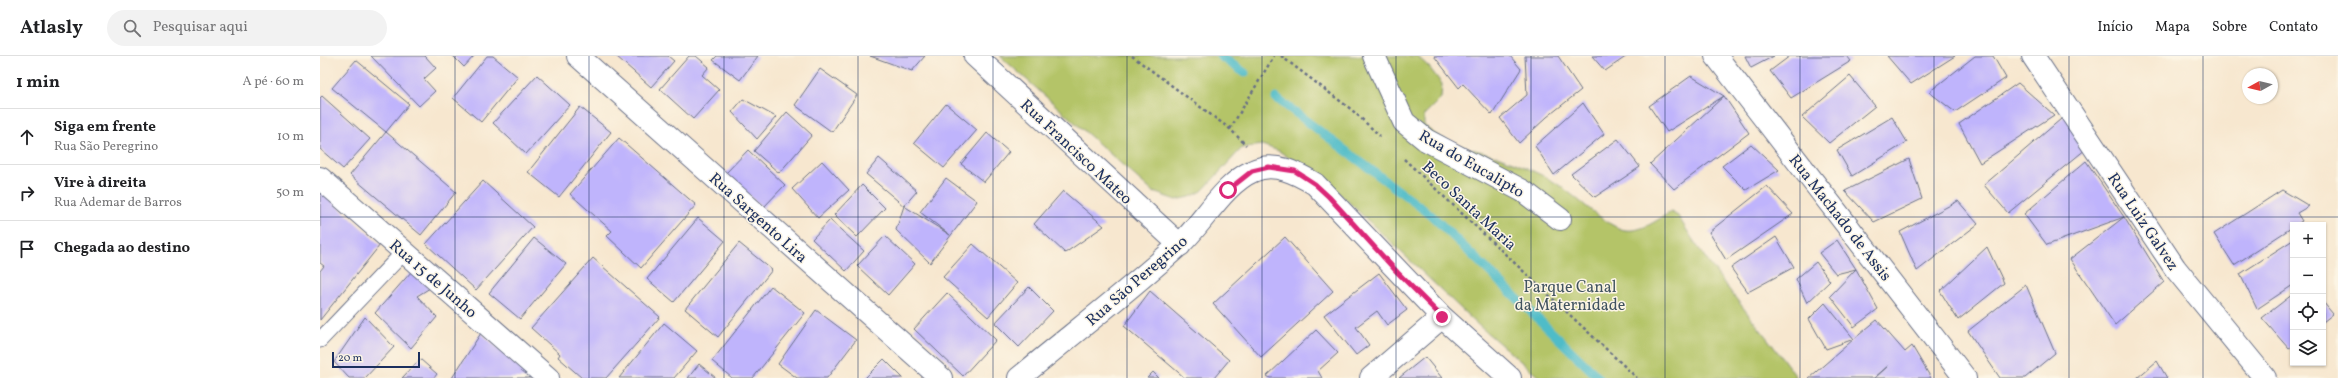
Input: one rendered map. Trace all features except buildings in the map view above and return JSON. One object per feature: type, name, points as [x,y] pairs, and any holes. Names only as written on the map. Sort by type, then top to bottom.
[{"type":"street","name":"Rua Sargento Lira","points":[[578,56],[941,378]]},
{"type":"street","name":"Rua Francisco Mateo","points":[[974,56],[1180,245]]},
{"type":"street","name":"Rua do Eucalipto","points":[[1374,56],[1404,122],[1426,140],[1523,191],[1560,219]]},
{"type":"street","name":"Rua Machado de Assis","points":[[1716,56],[1965,378]]},
{"type":"street","name":"Rua Luiz Galvez","points":[[2033,56],[2175,268],[2265,378]]},
{"type":"street","name":"Rua São Peregrino","points":[[1019,378],[1180,245],[1228,190],[1252,171],[1269,167]]},
{"type":"street","points":[[1269,167],[1295,171],[1315,184],[1442,317],[1510,378]]},
{"type":"street","name":"Rua 15 de Junho","points":[[320,178],[548,378]]},
{"type":"street","points":[[1371,378],[1442,317]]},
{"type":"lane","points":[[320,340],[404,252]]},
{"type":"path","points":[[1132,56],[1230,129],[1269,167]]},
{"type":"path","points":[[1230,129],[1274,56]]},
{"type":"path","points":[[1281,56],[1352,110],[1381,138]]},
{"type":"path","name":"Beco Santa Maria","points":[[1399,154],[1637,378]]},
{"type":"green space","name":"Parque Canal da Maternidade","points":[[1000,56],[1417,56],[1429,67],[1442,84],[1441,98],[1424,115],[1424,125],[1432,132],[1441,138],[1505,159],[1542,175],[1561,187],[1608,223],[1625,230],[1644,227],[1671,212],[1678,216],[1705,258],[1797,378],[1540,378],[1478,325],[1338,192],[1279,151],[1262,145],[1242,148],[1202,191],[1190,197],[1176,200],[1153,192]]},
{"type":"waterway","points":[[1220,56],[1245,73]]},
{"type":"waterway","points":[[1276,98],[1431,215],[1599,378]]},
{"type":"route","points":[[1228,190],[1252,171],[1269,167],[1295,171],[1315,184],[1329,197],[1398,273],[1442,317]]}]
